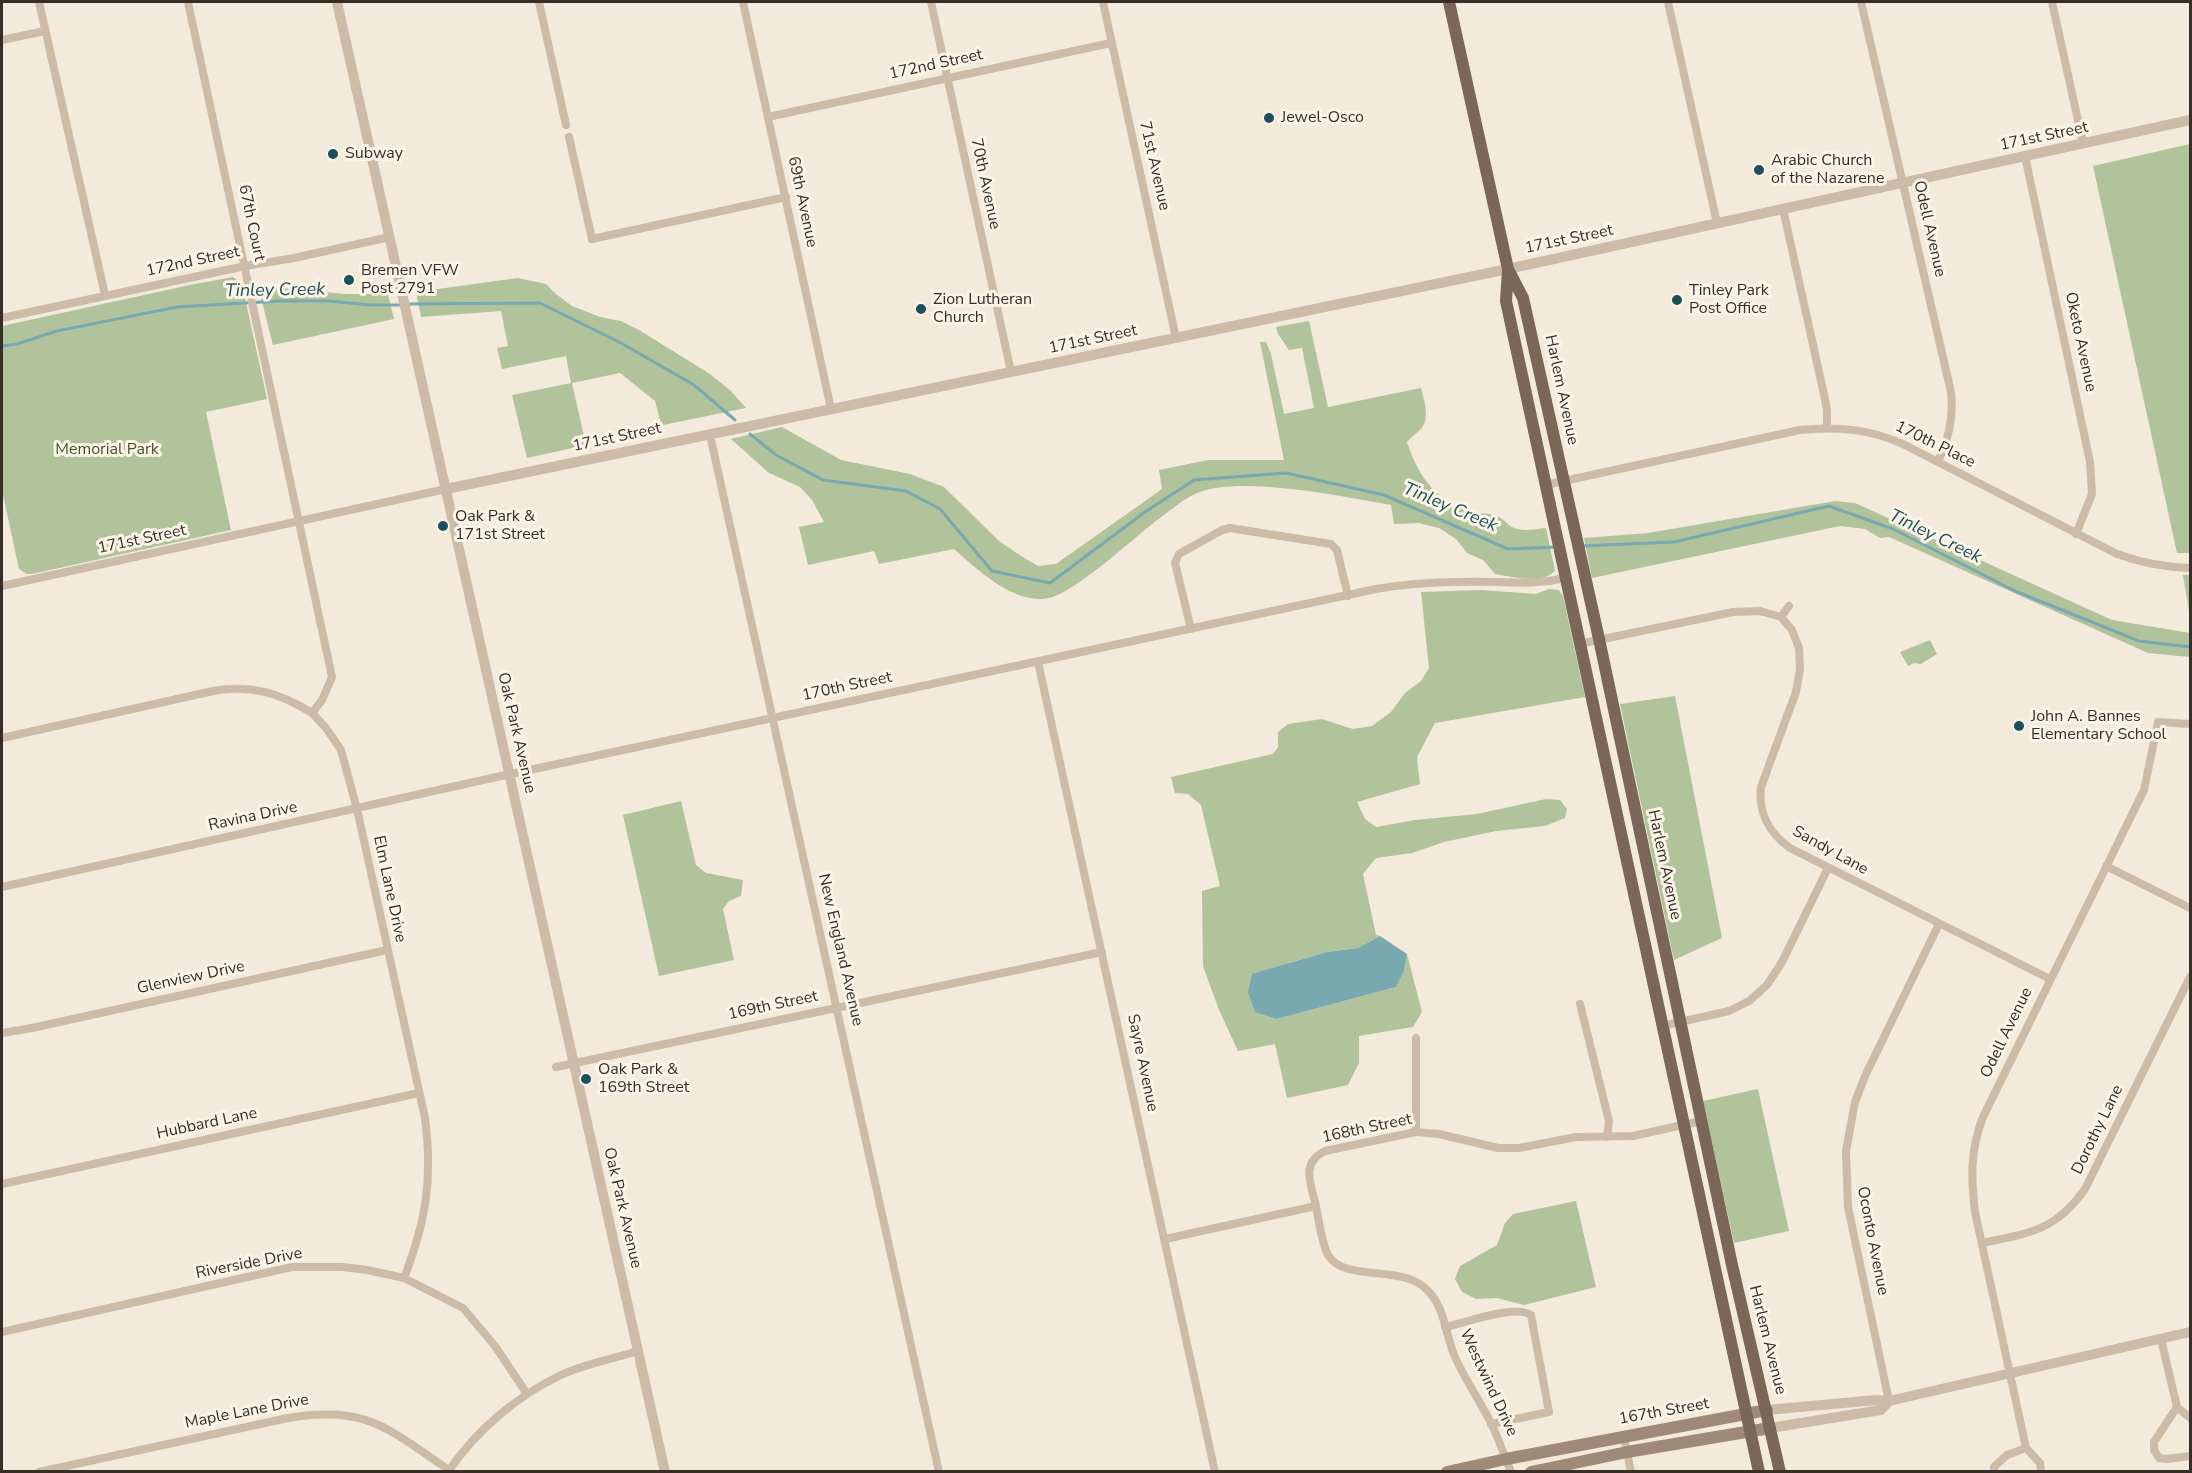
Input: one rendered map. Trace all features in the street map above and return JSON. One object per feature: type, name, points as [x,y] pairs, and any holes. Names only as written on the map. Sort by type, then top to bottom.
[{"type":"main road","name":"Harlem Avenue","points":[[1449,2],[1508,269],[1523,298],[1599,639],[1732,1267],[1780,1472]]},
{"type":"main road","name":"Harlem Avenue","points":[[1508,269],[1506,301],[1759,1472]]},
{"type":"main road","name":"167th Street","points":[[1447,1472],[1767,1410]]},
{"type":"main road","name":"167th Street","points":[[1531,1472],[1627,1452],[1770,1428]]},
{"type":"street","points":[[39,2],[105,295]]},
{"type":"street","name":"67th Court","points":[[188,2],[298,521]]},
{"type":"street","name":"Oak Park Avenue","points":[[338,2],[665,1472]]},
{"type":"street","points":[[538,2],[566,125]]},
{"type":"street","name":"69th Avenue","points":[[743,2],[831,409]]},
{"type":"street","name":"70th Avenue","points":[[931,2],[1011,372]]},
{"type":"street","name":"71st Avenue","points":[[1103,2],[1176,338]]},
{"type":"street","points":[[1668,2],[1717,223]]},
{"type":"street","name":"Odell Avenue","points":[[1861,2],[1951,392],[1953,416],[1951,429],[1938,462]]},
{"type":"street","points":[[2052,2],[2083,143]]},
{"type":"street","points":[[2,40],[45,31]]},
{"type":"street","name":"172nd Street","points":[[768,117],[1111,43]]},
{"type":"street","name":"171st Street","points":[[2,586],[446,489],[1508,269],[2190,120]]},
{"type":"street","points":[[569,137],[592,239],[786,197]]},
{"type":"street","name":"Oketo Avenue","points":[[2025,156],[2090,462],[2092,494],[2076,534]]},
{"type":"street","points":[[1783,209],[1823,390],[1827,427]]},
{"type":"street","name":"172nd Street","points":[[2,318],[390,237]]},
{"type":"street","name":"170th Place","points":[[1545,485],[1800,430],[1827,427],[1862,431],[1889,438],[2076,534],[2133,560],[2190,568]]},
{"type":"street","name":"New England Avenue","points":[[710,435],[939,1472]]},
{"type":"street","points":[[2,738],[229,689],[269,692],[312,713],[322,700],[332,677],[298,521]]},
{"type":"street","points":[[1191,629],[1175,563],[1179,554],[1222,530],[1230,528],[1331,544],[1337,550],[1348,596]]},
{"type":"street","name":"170th Street","points":[[510,775],[1386,587],[1494,582],[1526,584],[1565,578]]},
{"type":"street","points":[[1579,644],[1733,612],[1760,610],[1781,617],[1789,606]]},
{"type":"street","name":"Sandy Lane","points":[[1781,617],[1792,630],[1799,648],[1800,669],[1796,692],[1761,787],[1759,801],[1772,833],[1782,843],[1828,868],[2050,980]]},
{"type":"street","name":"Sayre Avenue","points":[[1038,662],[1215,1472]]},
{"type":"street","name":"Elm Lane Drive","points":[[312,713],[341,750],[357,810],[425,1118],[429,1154],[427,1200],[418,1243],[404,1278]]},
{"type":"street","name":"Odell Avenue","points":[[2026,1448],[1975,1212],[1971,1175],[1975,1140],[1983,1117],[2144,790],[2158,722],[2190,724]]},
{"type":"street","name":"Ravina Drive","points":[[2,887],[510,775]]},
{"type":"street","points":[[2106,866],[2190,908]]},
{"type":"street","points":[[1662,1026],[1729,1011],[1749,1001],[1767,985],[1782,962],[1828,868]]},
{"type":"street","name":"Oconto Avenue","points":[[1889,1401],[1848,1207],[1846,1150],[1852,1111],[1865,1076],[1939,924]]},
{"type":"street","name":"Glenview Drive","points":[[2,1033],[44,1026],[387,950]]},
{"type":"street","name":"169th Street","points":[[556,1067],[1102,952]]},
{"type":"street","name":"Dorothy Lane","points":[[1982,1243],[2040,1229],[2054,1222],[2076,1202],[2085,1189],[2190,977]]},
{"type":"street","points":[[1580,1004],[1609,1121],[1608,1137]]},
{"type":"street","points":[[1416,1038],[1416,1132]]},
{"type":"street","name":"Hubbard Lane","points":[[2,1184],[419,1094]]},
{"type":"street","name":"168th Street","points":[[1316,1206],[1309,1168],[1310,1162],[1325,1151],[1416,1132],[1439,1134],[1498,1148],[1519,1148],[1576,1137],[1634,1136],[1701,1122]]},
{"type":"street","points":[[1165,1239],[1316,1206]]},
{"type":"street","name":"Westwind Drive","points":[[1316,1206],[1326,1249],[1337,1265],[1346,1269],[1399,1275],[1414,1280],[1425,1287],[1435,1300],[1440,1308],[1456,1358],[1491,1424],[1511,1472]]},
{"type":"street","name":"Riverside Drive","points":[[2,1332],[292,1267],[342,1266],[404,1278],[463,1308],[495,1346],[527,1394]]},
{"type":"street","points":[[1446,1327],[1514,1310],[1531,1315],[1550,1412],[1491,1424]]},
{"type":"street","name":"167th Street","points":[[1767,1410],[1876,1400],[1889,1401],[2190,1332]]},
{"type":"street","points":[[2161,1339],[2177,1407],[2190,1418]]},
{"type":"street","points":[[448,1471],[467,1446],[486,1427],[527,1394],[560,1375],[638,1351]]},
{"type":"street","name":"167th Street","points":[[1770,1428],[1881,1410],[1889,1401]]},
{"type":"street","points":[[2177,1407],[2154,1443],[2154,1450],[2159,1458],[2190,1456]]},
{"type":"street","name":"Maple Lane Drive","points":[[39,1472],[320,1413],[350,1415],[372,1421],[387,1428],[448,1471]]},
{"type":"street","points":[[1624,1437],[1631,1472]]},
{"type":"street","points":[[1994,1472],[1994,1467],[2007,1455],[2026,1448],[2040,1463],[2041,1472]]},
{"type":"green space","points":[[2190,144],[2190,553],[2177,553],[2093,166]]},
{"type":"green space","name":"Memorial Park","points":[[233,277],[242,284],[267,399],[206,412],[231,530],[32,574],[19,569],[2,490],[2,326]]},
{"type":"green space","points":[[518,278],[546,284],[572,306],[600,317],[621,321],[639,330],[710,374],[731,391],[746,408],[663,425],[655,401],[620,373],[572,383],[586,445],[527,458],[512,395],[571,383],[566,356],[502,369],[497,348],[508,346],[501,311],[421,317],[416,292]]},
{"type":"green space","points":[[258,286],[346,294],[388,294],[394,319],[273,345]]},
{"type":"green space","points":[[1309,321],[1328,407],[1421,388],[1426,419],[1422,428],[1407,442],[1417,467],[1431,487],[1450,503],[1478,513],[1497,516],[1517,529],[1546,528],[1555,571],[1542,578],[1534,579],[1495,574],[1483,560],[1467,553],[1456,539],[1439,528],[1419,523],[1394,524],[1391,505],[1293,489],[1240,486],[1216,488],[1197,493],[1186,499],[1088,576],[1060,594],[1049,598],[1036,599],[1010,591],[985,576],[954,549],[879,564],[874,551],[808,565],[799,527],[824,522],[812,500],[800,487],[769,473],[731,439],[782,427],[841,460],[910,474],[944,487],[999,541],[1038,566],[1056,564],[1162,489],[1159,470],[1208,460],[1284,460],[1260,342],[1266,342],[1271,354],[1284,414],[1314,408],[1302,348],[1289,350],[1276,327]]},
{"type":"green space","points":[[1835,501],[1855,503],[2112,620],[2190,633],[2190,657],[2148,653],[1889,537],[1880,538],[1865,529],[1840,526],[1592,578],[1584,538],[1648,533]]},
{"type":"green space","points":[[2183,575],[2190,575],[2190,617]]},
{"type":"green space","points":[[1549,589],[1559,590],[1563,596],[1585,697],[1435,723],[1417,757],[1420,784],[1357,802],[1365,819],[1376,827],[1415,820],[1477,814],[1546,799],[1560,800],[1567,809],[1565,818],[1545,826],[1496,831],[1444,842],[1412,853],[1376,858],[1363,874],[1376,935],[1380,936],[1358,948],[1327,952],[1289,963],[1277,1019],[1396,987],[1404,971],[1407,954],[1422,1012],[1413,1027],[1359,1036],[1359,1063],[1348,1085],[1287,1098],[1275,1044],[1238,1051],[1219,1010],[1203,966],[1202,891],[1220,886],[1201,805],[1188,794],[1175,793],[1171,777],[1273,754],[1278,747],[1278,732],[1288,724],[1322,719],[1353,729],[1372,726],[1391,712],[1405,693],[1421,681],[1429,668],[1421,592],[1481,590],[1536,594]]},
{"type":"green space","points":[[1930,640],[1937,654],[1921,664],[1914,663],[1908,666],[1900,652]]},
{"type":"green space","points":[[1675,696],[1722,938],[1674,960],[1620,704]]},
{"type":"green space","points":[[681,801],[696,865],[706,873],[743,880],[741,896],[729,901],[723,909],[734,960],[659,976],[623,815]]},
{"type":"green space","points":[[1758,1089],[1789,1231],[1734,1243],[1703,1101]]},
{"type":"green space","points":[[1576,1201],[1596,1287],[1524,1305],[1497,1298],[1476,1299],[1462,1292],[1455,1279],[1460,1266],[1497,1245],[1505,1223],[1513,1214]]},
{"type":"water","points":[[1380,936],[1407,954],[1404,971],[1396,987],[1277,1019],[1255,1012],[1248,992],[1252,974],[1327,952],[1358,948]]},
{"type":"waterway","name":"Tinley Creek","points":[[2,346],[17,344],[57,331],[177,307],[279,301],[400,305]]},
{"type":"waterway","name":"Tinley Creek","points":[[407,304],[540,303],[621,343],[694,385],[735,420]]},
{"type":"waterway","name":"Tinley Creek","points":[[750,434],[776,455],[823,480],[906,491],[940,509],[992,571],[1050,583],[1145,512],[1194,480],[1286,473],[1384,495],[1508,549],[1556,547]]},
{"type":"waterway","name":"Tinley Creek","points":[[1581,546],[1674,542],[1829,506],[1893,529],[2015,591],[2139,641],[2190,647]]},
{"type":"place","name":"Jewel-Osco","points":[[1269,118]]},
{"type":"place","name":"Subway","points":[[333,154]]},
{"type":"place","name":"Arabic Church of the Nazarene","points":[[1759,170]]},
{"type":"place","name":"Bremen VFW Post 2791","points":[[349,280]]},
{"type":"place","name":"Tinley Park Post Office","points":[[1677,300]]},
{"type":"place","name":"Zion Lutheran Church","points":[[921,309]]},
{"type":"place","name":"Oak Park & 171st Street","points":[[443,526]]},
{"type":"place","name":"John A. Bannes Elementary School","points":[[2019,726]]},
{"type":"place","name":"Oak Park & 169th Street","points":[[586,1079]]}]
